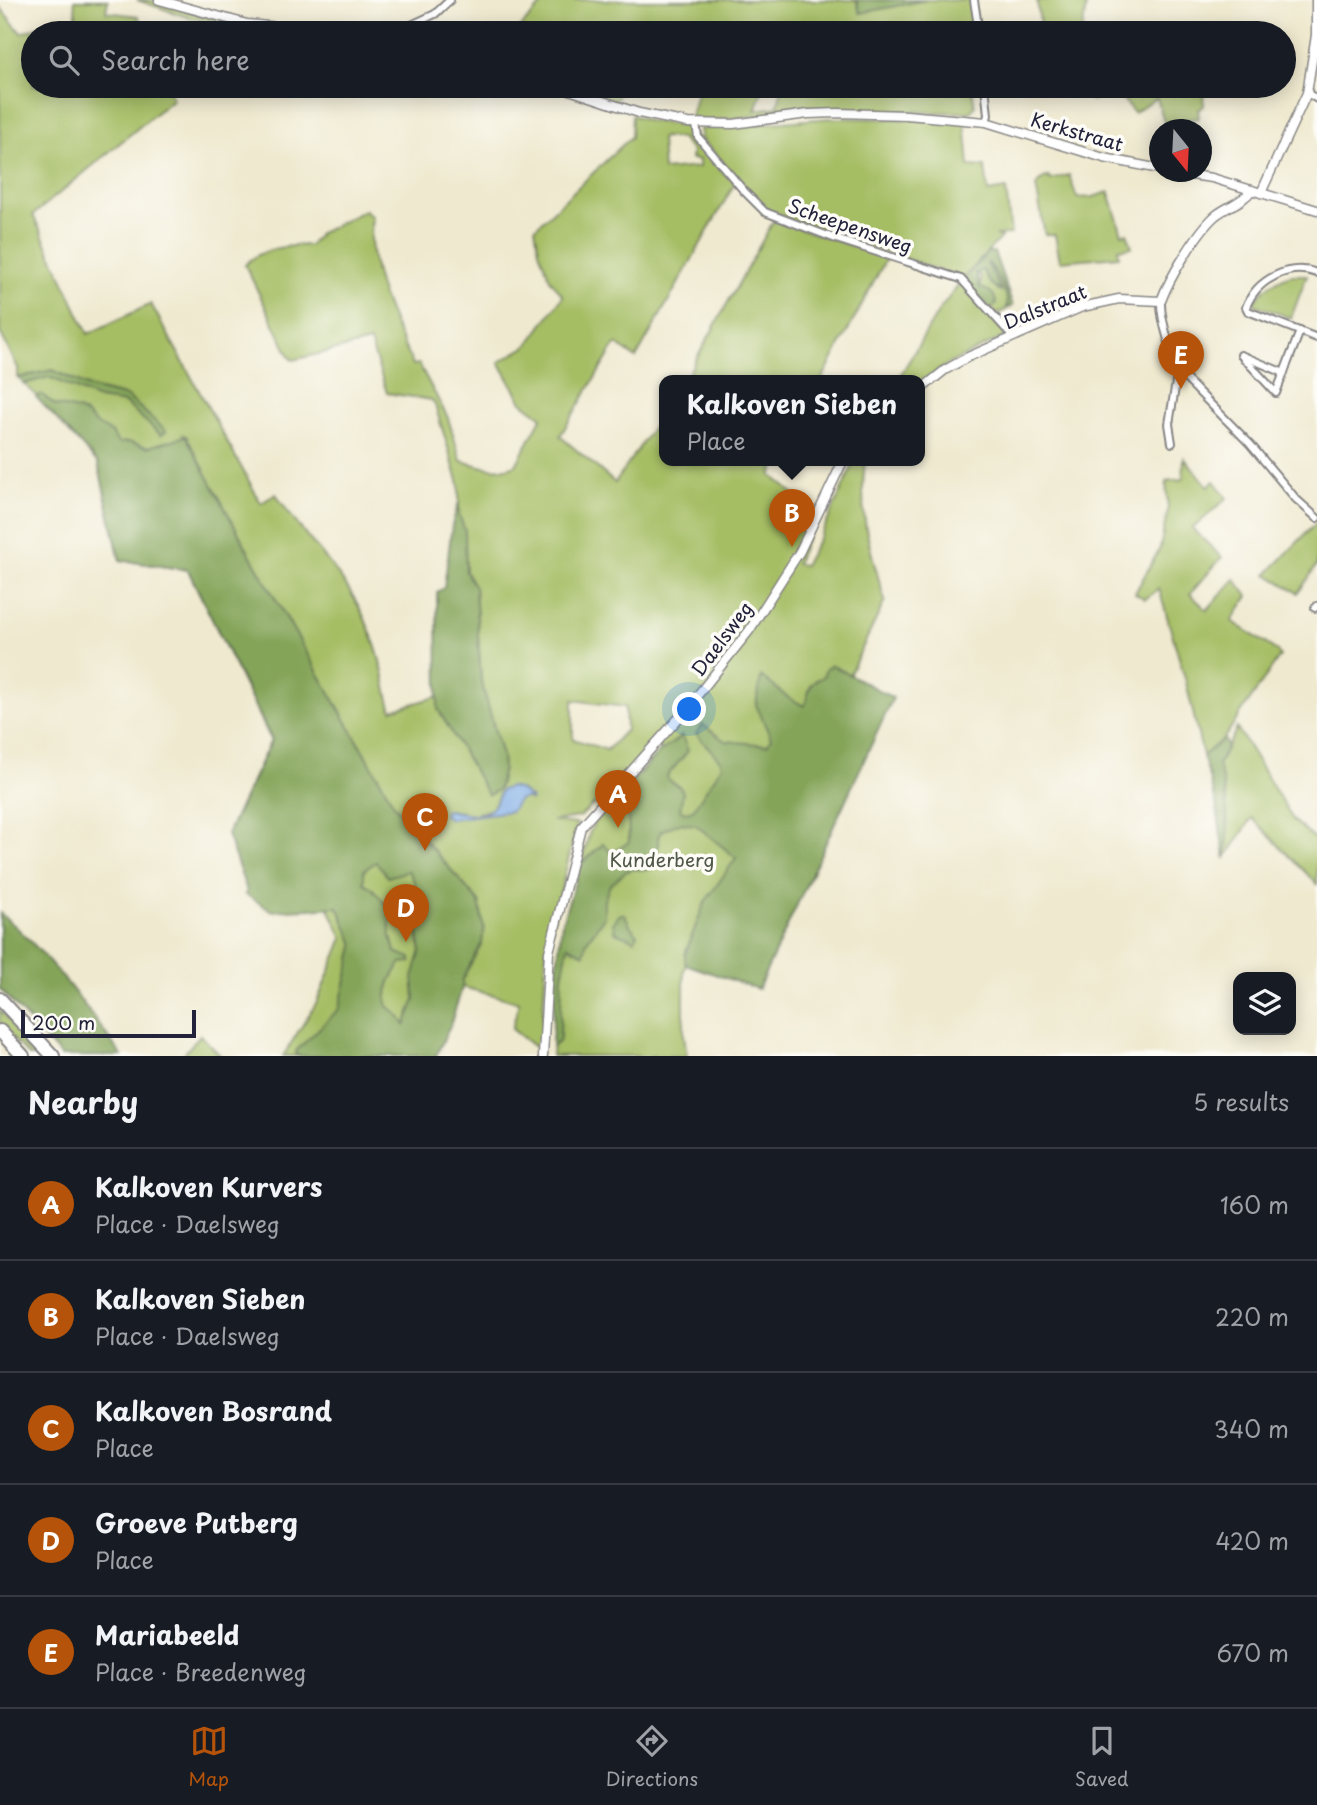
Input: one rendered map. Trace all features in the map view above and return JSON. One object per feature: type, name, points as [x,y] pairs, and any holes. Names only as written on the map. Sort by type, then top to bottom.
[{"type":"highway","points":[[0,999],[54,1056]]},
{"type":"highway","points":[[0,1031],[23,1056]]},
{"type":"street","points":[[159,0],[236,21]]},
{"type":"street","points":[[420,21],[435,14],[450,0]]},
{"type":"street","points":[[974,0],[977,21]]},
{"type":"street","points":[[1172,443],[1169,424],[1178,369],[1161,311],[1161,302],[1191,247],[1209,223],[1223,210],[1256,191],[1307,93],[1316,35],[1316,0]]},
{"type":"street","points":[[1307,93],[1317,98]]},
{"type":"street","name":"Kerkstraat","points":[[593,98],[639,113],[696,124],[733,124],[808,114],[838,113],[931,116],[986,122],[1104,158],[1149,167]]},
{"type":"street","points":[[986,98],[986,122]]},
{"type":"street","name":"Scheepensweg","points":[[696,124],[699,139],[765,212],[820,234],[961,279],[1013,337]]},
{"type":"street","points":[[1212,178],[1317,210]]},
{"type":"street","points":[[1317,274],[1299,270],[1268,279],[1258,287],[1246,307],[1248,311],[1317,338]]},
{"type":"street","name":"Dalstraat","points":[[925,386],[945,370],[985,349],[1072,311],[1101,302],[1128,299],[1161,302]]},
{"type":"street","points":[[1283,373],[1241,355],[1276,393],[1300,331]]},
{"type":"street","points":[[1178,369],[1257,452],[1293,496],[1317,518]]},
{"type":"street","name":"Daelsweg","points":[[543,1056],[549,952],[581,827],[685,711],[749,631],[800,551],[841,466]]},
{"type":"green space","points":[[74,0],[108,0],[106,12],[138,16],[140,21],[77,21]]},
{"type":"green space","points":[[137,0],[150,0],[222,21],[190,18]]},
{"type":"green space","points":[[546,0],[856,0],[860,13],[926,0],[973,0],[975,21],[526,21]]},
{"type":"green space","points":[[857,0],[926,0],[860,13]]},
{"type":"green space","points":[[1037,0],[1087,0],[1084,21],[1040,21]]},
{"type":"green space","name":"Kunderberg","points":[[0,7],[21,33],[21,98],[173,98],[33,215],[88,334],[151,304],[261,503],[276,494],[355,600],[375,645],[392,710],[439,696],[438,709],[488,794],[498,789],[503,769],[502,756],[481,681],[475,587],[466,572],[465,531],[459,515],[459,484],[435,405],[432,400],[387,393],[370,342],[293,360],[245,265],[267,251],[310,245],[320,233],[365,210],[372,217],[372,256],[389,312],[413,365],[419,364],[448,418],[461,461],[489,468],[509,467],[516,465],[542,417],[522,402],[499,362],[527,346],[563,296],[550,279],[539,251],[535,228],[631,137],[632,115],[649,121],[689,126],[711,158],[735,183],[636,358],[615,345],[560,436],[615,483],[659,418],[659,466],[776,466],[771,475],[817,513],[796,564],[804,565],[853,466],[864,466],[864,516],[885,601],[836,702],[684,970],[684,1035],[687,1056],[552,1056],[557,983],[569,906],[590,831],[600,813],[662,749],[658,745],[606,803],[593,805],[580,817],[552,821],[577,824],[547,948],[541,1049],[512,1029],[519,1002],[462,987],[433,1056],[283,1056],[317,1002],[343,938],[319,888],[252,898],[245,894],[247,891],[227,834],[271,740],[188,570],[120,560],[98,463],[87,450],[84,440],[24,384],[50,376],[125,403],[129,407],[128,397],[91,388],[53,370],[18,378],[18,368],[0,332]],"holes":[[[663,137],[681,138],[692,152],[691,159],[699,160],[699,167],[663,170]],[[183,435],[186,436],[253,560],[395,806],[479,902],[484,929],[385,799]],[[573,700],[625,707],[626,730],[607,750],[573,739]],[[510,787],[520,790],[530,797],[530,801],[525,798],[518,800],[511,811],[450,819],[449,810],[474,814],[492,809],[501,791]]]},
{"type":"green space","points":[[696,98],[760,98],[755,110],[777,107],[780,98],[974,98],[975,107],[970,112],[809,111],[705,121],[690,118]]},
{"type":"green space","points":[[1122,98],[1157,98],[1134,113]]},
{"type":"green space","points":[[1157,98],[1204,98],[1204,106],[1198,110],[1199,118],[1163,119]]},
{"type":"green space","points":[[830,118],[965,120],[969,166],[985,167],[988,192],[1006,189],[1011,234],[995,235],[1001,237],[963,279],[768,211],[701,139],[700,129]]},
{"type":"green space","points":[[1069,175],[1077,198],[1109,192],[1122,234],[1127,233],[1132,247],[1118,249],[1119,256],[1060,261],[1055,235],[1045,235],[1036,186],[1044,178],[1049,177],[1050,180]]},
{"type":"green space","points":[[774,220],[887,257],[824,375],[687,375]]},
{"type":"green space","points":[[988,252],[994,252],[1013,306],[1007,309],[1005,291],[989,263],[1002,291],[990,283],[983,270],[975,273],[980,288],[994,295],[996,305],[990,309],[963,279]]},
{"type":"green space","points":[[987,263],[999,279],[1007,297],[1007,309],[996,315],[980,288],[981,277],[975,273],[983,270],[1001,291]]},
{"type":"green space","points":[[1291,275],[1307,275],[1291,318],[1253,304],[1269,286]]},
{"type":"green space","points":[[961,282],[1007,334],[948,364],[925,381],[925,375],[901,375],[940,309]]},
{"type":"green space","points":[[52,370],[91,388],[128,397],[166,431],[161,435],[125,403],[98,399],[49,377],[24,384],[18,378]]},
{"type":"green space","points":[[41,394],[55,405],[86,414],[96,424],[112,433],[118,443],[128,442],[148,447],[186,436],[253,560],[395,806],[479,902],[484,929],[482,943],[463,978],[450,1026],[436,1056],[297,1056],[296,1051],[339,1009],[353,942],[338,907],[272,911],[245,894],[247,891],[227,834],[272,740],[188,570],[120,560],[98,463],[36,397]],"holes":[[[376,862],[388,877],[408,871],[415,883],[412,912],[421,950],[413,977],[415,999],[405,1025],[387,1005],[387,993],[401,963],[411,962],[411,958],[395,952],[390,932],[390,909],[371,887],[364,883],[364,870]]]},
{"type":"green space","points":[[1184,458],[1208,486],[1214,481],[1227,498],[1192,529],[1222,557],[1190,594],[1207,610],[1235,579],[1248,596],[1232,621],[1277,651],[1280,656],[1224,738],[1203,756],[1186,682],[1159,589],[1145,599],[1135,593],[1160,548],[1168,510],[1166,481],[1183,479]]},
{"type":"green space","points":[[459,502],[459,515],[465,531],[466,572],[475,587],[481,681],[502,756],[503,769],[498,790],[488,795],[438,709],[437,592],[444,588],[452,525]]},
{"type":"green space","points":[[1317,522],[1317,565],[1298,593],[1267,574]]},
{"type":"green space","points":[[832,665],[893,698],[758,989],[685,964],[685,954],[705,902],[736,858],[696,825],[679,823],[661,831],[655,866],[649,870],[634,869],[625,872],[610,885],[604,901],[604,917],[586,943],[584,954],[568,946],[562,978],[560,1037],[559,1042],[552,1046],[555,982],[562,922],[581,864],[603,844],[612,853],[629,842],[627,787],[657,754],[682,736],[688,751],[667,776],[668,780],[679,786],[683,792],[680,810],[693,810],[722,766],[721,761],[696,734],[703,725],[725,741],[767,745],[771,738],[756,705],[761,676],[787,697],[804,706],[811,686],[823,677],[826,669]]},
{"type":"green space","points":[[1237,728],[1294,821],[1317,841],[1317,884],[1252,818],[1225,859],[1228,840],[1226,810],[1218,765]]},
{"type":"green space","points":[[1224,738],[1227,747],[1218,764],[1227,811],[1225,859],[1216,803],[1203,756]]},
{"type":"green space","points":[[0,913],[35,945],[80,999],[122,1056],[61,1056],[0,989]]},
{"type":"green space","points":[[620,914],[625,914],[637,934],[635,940],[615,932],[613,923]]},
{"type":"green space","points":[[0,1010],[41,1056],[29,1056],[0,1025]]},
{"type":"green space","points":[[200,1035],[221,1056],[182,1056]]},
{"type":"water","points":[[510,787],[520,790],[532,800],[518,800],[511,811],[450,819],[444,815],[445,810],[471,814],[490,811],[501,790]]},
{"type":"place","name":"Mariabeeld","points":[[1181,389]]},
{"type":"place","name":"Kalkoven Sieben","points":[[792,547]]},
{"type":"place","name":"Kalkoven Kurvers","points":[[618,828]]},
{"type":"place","name":"Kalkoven Bosrand","points":[[425,851]]},
{"type":"place","name":"Groeve Putberg","points":[[406,942]]}]
